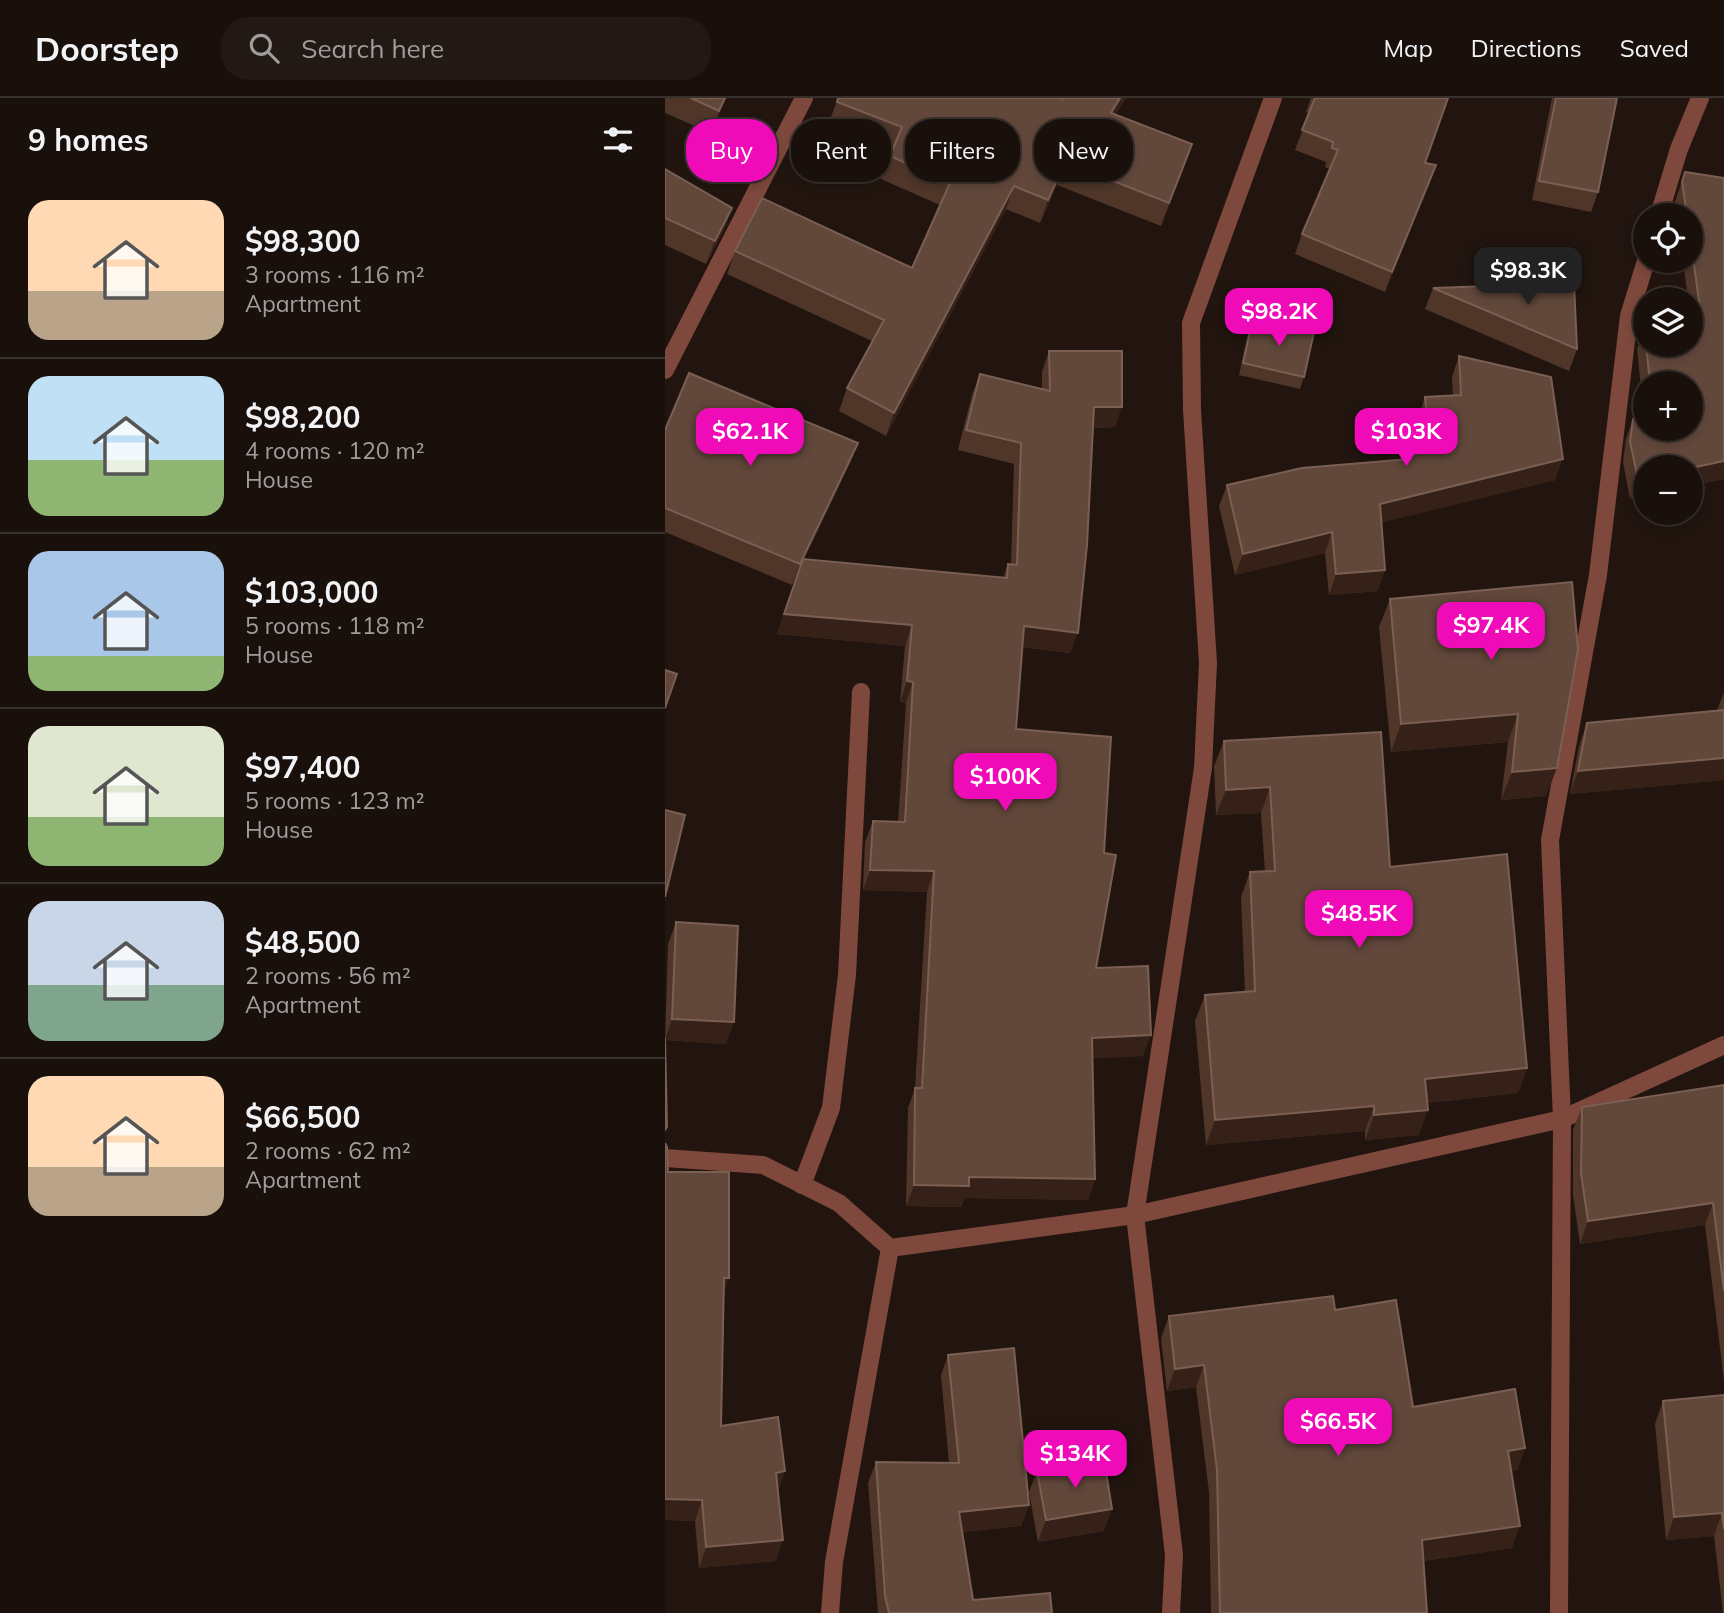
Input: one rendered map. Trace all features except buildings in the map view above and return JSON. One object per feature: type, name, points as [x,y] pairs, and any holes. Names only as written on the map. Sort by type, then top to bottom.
[{"type":"street","points":[[665,370],[804,98]]},
{"type":"street","points":[[1171,1613],[1174,1555],[1135,1215],[1203,768],[1208,663],[1192,410],[1191,323],[1273,98]]},
{"type":"street","points":[[1663,203],[1679,149],[1700,98]]},
{"type":"street","points":[[1559,1613],[1562,1119],[1550,840],[1598,575],[1629,316],[1642,273]]},
{"type":"street","points":[[802,1185],[831,1108],[847,975],[861,692]]},
{"type":"street","points":[[665,1158],[763,1165],[839,1203],[890,1248],[1135,1215],[1562,1119],[1724,1045]]},
{"type":"street","points":[[830,1613],[834,1562],[890,1248]]}]
